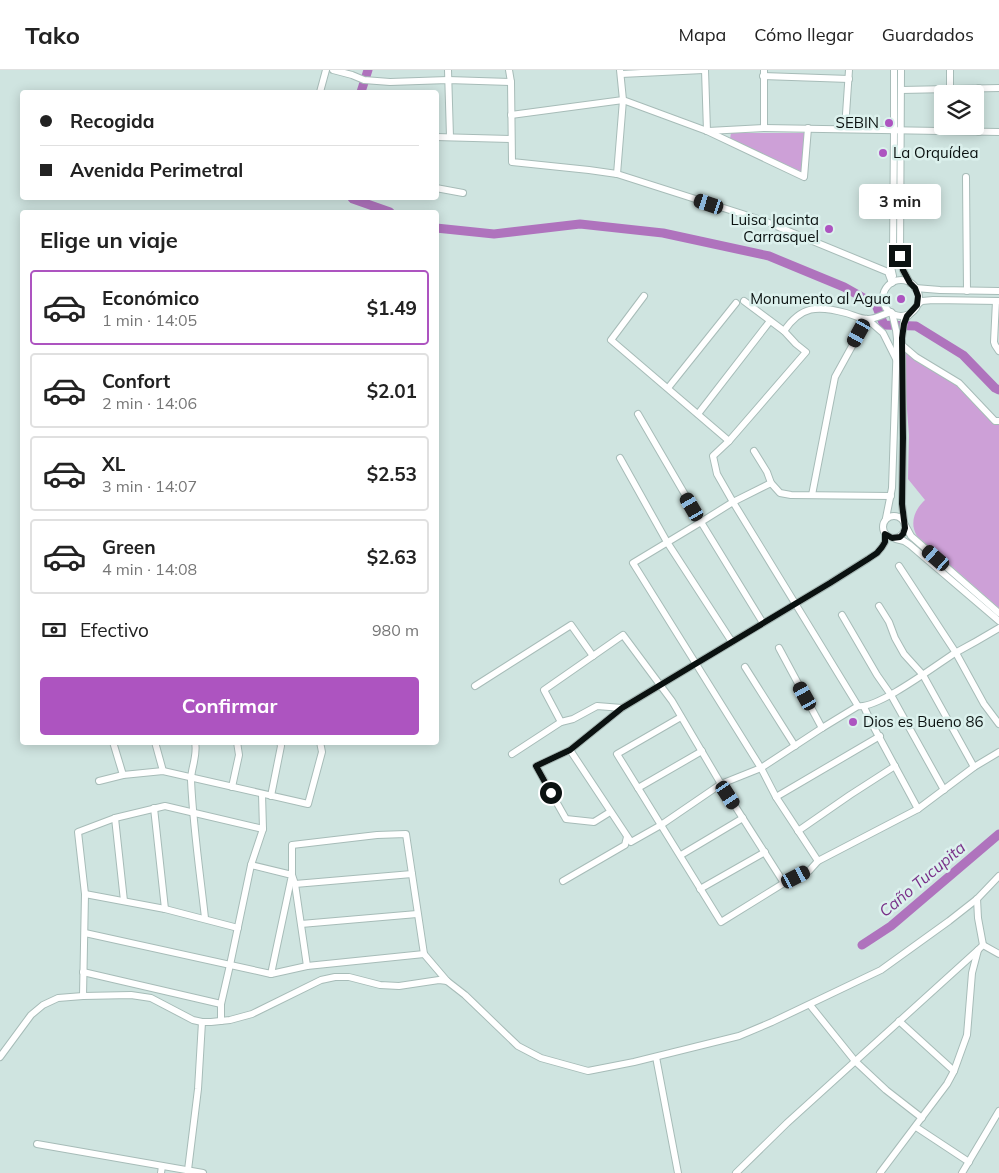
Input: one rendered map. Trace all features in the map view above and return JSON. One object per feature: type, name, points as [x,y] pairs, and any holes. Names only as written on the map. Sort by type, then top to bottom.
[{"type":"street","points":[[321,90],[326,70]]},
{"type":"street","points":[[333,70],[364,80],[390,82],[448,80],[511,82]]},
{"type":"street","points":[[448,70],[450,137]]},
{"type":"street","points":[[509,70],[511,82],[512,162],[617,174],[764,221],[888,272],[893,282]]},
{"type":"street","points":[[617,174],[623,100],[621,72],[704,70],[707,131]]},
{"type":"street","points":[[845,129],[849,70]]},
{"type":"street","points":[[812,495],[835,377],[867,319],[892,313],[903,315],[915,308],[918,296],[903,270],[900,256],[894,70]]},
{"type":"street","points":[[893,282],[891,267],[901,70]]},
{"type":"street","points":[[950,70],[950,85]]},
{"type":"street","points":[[764,128],[764,73],[848,79]]},
{"type":"street","points":[[984,88],[999,88]]},
{"type":"street","points":[[901,90],[934,89]]},
{"type":"street","points":[[511,115],[623,100],[707,131],[804,176],[808,128]]},
{"type":"street","points":[[707,131],[808,128],[934,131]]},
{"type":"street","points":[[984,132],[999,132]]},
{"type":"street","points":[[439,137],[511,139]]},
{"type":"street","points":[[966,177],[967,291]]},
{"type":"street","points":[[439,189],[463,193]]},
{"type":"street","points":[[896,538],[903,534],[905,528],[902,504],[902,345],[899,331],[892,313],[885,305],[883,296],[885,290],[893,282],[902,280],[910,283]]},
{"type":"street","points":[[915,288],[999,291]]},
{"type":"street","points":[[644,296],[610,340],[729,440]]},
{"type":"street","points":[[744,301],[784,331],[806,352],[713,456],[717,474],[796,604],[880,736],[918,809]]},
{"type":"street","points":[[610,812],[594,822],[566,819],[536,766],[570,750],[622,708],[796,604],[877,553],[885,542],[885,534],[882,527],[892,496],[896,359],[899,331],[907,316],[922,301],[998,301],[994,342],[999,351]]},
{"type":"street","points":[[668,388],[736,302]]},
{"type":"street","points":[[784,331],[798,315],[814,308],[824,308],[867,319],[883,333],[896,359]]},
{"type":"street","points":[[698,414],[770,321]]},
{"type":"street","points":[[902,345],[916,357],[960,383],[997,421]]},
{"type":"street","points":[[638,414],[763,623]]},
{"type":"street","points":[[754,451],[767,472],[771,483],[780,494],[892,496]]},
{"type":"street","points":[[620,458],[667,542],[732,642]]},
{"type":"street","points":[[771,483],[733,502],[633,563],[761,768],[776,798],[818,861]]},
{"type":"street","points":[[886,518],[893,515],[897,516],[905,523],[911,536],[999,612]]},
{"type":"street","points":[[885,534],[908,542],[999,620]]},
{"type":"street","points":[[899,566],[956,653],[984,704],[999,724]]},
{"type":"street","points":[[879,606],[904,654],[923,675],[974,767]]},
{"type":"street","points":[[842,616],[891,695],[944,790]]},
{"type":"street","points":[[475,686],[571,626],[593,656]]},
{"type":"street","points":[[570,750],[630,842],[662,824],[721,784],[761,768],[822,728],[861,707],[891,695],[999,628]]},
{"type":"street","points":[[561,722],[544,690],[623,635],[672,701],[721,784],[784,883]]},
{"type":"street","points":[[779,648],[822,728]]},
{"type":"street","points":[[745,667],[795,746]]},
{"type":"street","points":[[512,754],[561,722],[573,719],[597,706],[622,708]]},
{"type":"street","points":[[681,717],[617,754],[721,922],[784,883],[809,871],[818,861],[918,809],[974,767],[999,752]]},
{"type":"street","points":[[776,798],[880,736]]},
{"type":"street","points":[[114,745],[123,775]]},
{"type":"street","points":[[156,745],[163,771]]},
{"type":"street","points":[[196,745],[191,777],[205,918]]},
{"type":"street","points":[[232,786],[238,755],[237,745]]},
{"type":"street","points":[[271,796],[281,745]]},
{"type":"street","points":[[99,780],[123,775],[163,771],[308,804],[322,752],[321,745]]},
{"type":"street","points":[[638,788],[702,751]]},
{"type":"street","points":[[798,831],[850,794],[895,766]]},
{"type":"street","points":[[221,1021],[221,1004],[251,865],[262,829],[262,794]]},
{"type":"street","points":[[83,996],[85,894],[78,832],[115,818],[165,806],[262,829]]},
{"type":"street","points":[[154,808],[164,909]]},
{"type":"street","points":[[115,818],[124,901]]},
{"type":"street","points":[[680,855],[743,818]]},
{"type":"street","points":[[271,974],[292,875],[292,845],[377,835],[406,834],[424,954],[447,981],[465,995],[518,1046],[541,1058],[588,1071],[656,1057],[739,1036],[810,1005],[881,970],[977,899],[999,876]]},
{"type":"street","points":[[563,881],[625,846],[627,837]]},
{"type":"street","points":[[700,889],[765,852]]},
{"type":"street","points":[[251,865],[292,875]]},
{"type":"street","points":[[295,884],[412,874]]},
{"type":"street","points":[[292,875],[307,966]]},
{"type":"street","points":[[85,894],[205,918],[238,928]]},
{"type":"street","points":[[880,1173],[947,1084],[954,1071],[967,1035],[972,974],[981,947],[977,899]]},
{"type":"street","points":[[301,924],[417,914]]},
{"type":"street","points":[[85,933],[271,974],[307,966],[424,954]]},
{"type":"street","points":[[981,947],[999,954]]},
{"type":"street","points":[[736,1173],[787,1123],[981,947]]},
{"type":"street","points":[[83,972],[221,1004]]},
{"type":"street","points":[[0,1057],[31,1015],[43,1005],[58,998],[131,995],[151,998],[181,1015],[202,1022],[242,1018],[321,980],[335,977],[349,977],[380,985],[399,986],[439,980],[447,981]]},
{"type":"street","points":[[810,1005],[855,1062],[886,1090],[922,1118]]},
{"type":"street","points":[[899,1021],[954,1071]]},
{"type":"street","points":[[188,1170],[198,1089],[202,1022]]},
{"type":"street","points":[[656,1057],[678,1173]]},
{"type":"street","points":[[962,1173],[999,1111]]},
{"type":"street","points":[[916,1127],[969,1162]]},
{"type":"street","points":[[37,1144],[204,1173]]},
{"type":"street","points":[[161,1173],[162,1166]]},
{"type":"shaded area","points":[[731,133],[805,133],[802,172],[730,139]]},
{"type":"shaded area","points":[[902,345],[959,383],[999,421],[999,608],[917,536],[913,526],[914,516],[925,500],[908,479],[909,435]]},
{"type":"waterway","name":"Caño Tucupita","points":[[362,90],[368,70]]},
{"type":"waterway","name":"Caño Tucupita","points":[[356,200],[384,210]]},
{"type":"waterway","name":"Caño Tucupita","points":[[439,228],[494,234],[580,224],[663,233],[769,256],[844,287],[876,305],[884,325],[916,326],[963,355],[999,390]]},
{"type":"waterway","name":"Caño Tucupita","points":[[862,945],[891,926],[999,834]]},
{"type":"place","name":"SEBIN","points":[[889,123]]},
{"type":"place","name":"La Orquídea","points":[[883,153]]},
{"type":"place","name":"Luisa Jacinta Carrasquel","points":[[829,229]]},
{"type":"place","name":"Monumento al Agua","points":[[901,299]]},
{"type":"place","name":"Dios es Bueno 86","points":[[853,722]]},
{"type":"route","points":[[551,793],[536,766],[570,750],[622,708],[868,559],[882,547],[885,542],[885,534],[888,537],[896,538],[905,532],[902,504],[902,338],[904,320],[917,305],[918,296],[903,270],[900,256]]}]
